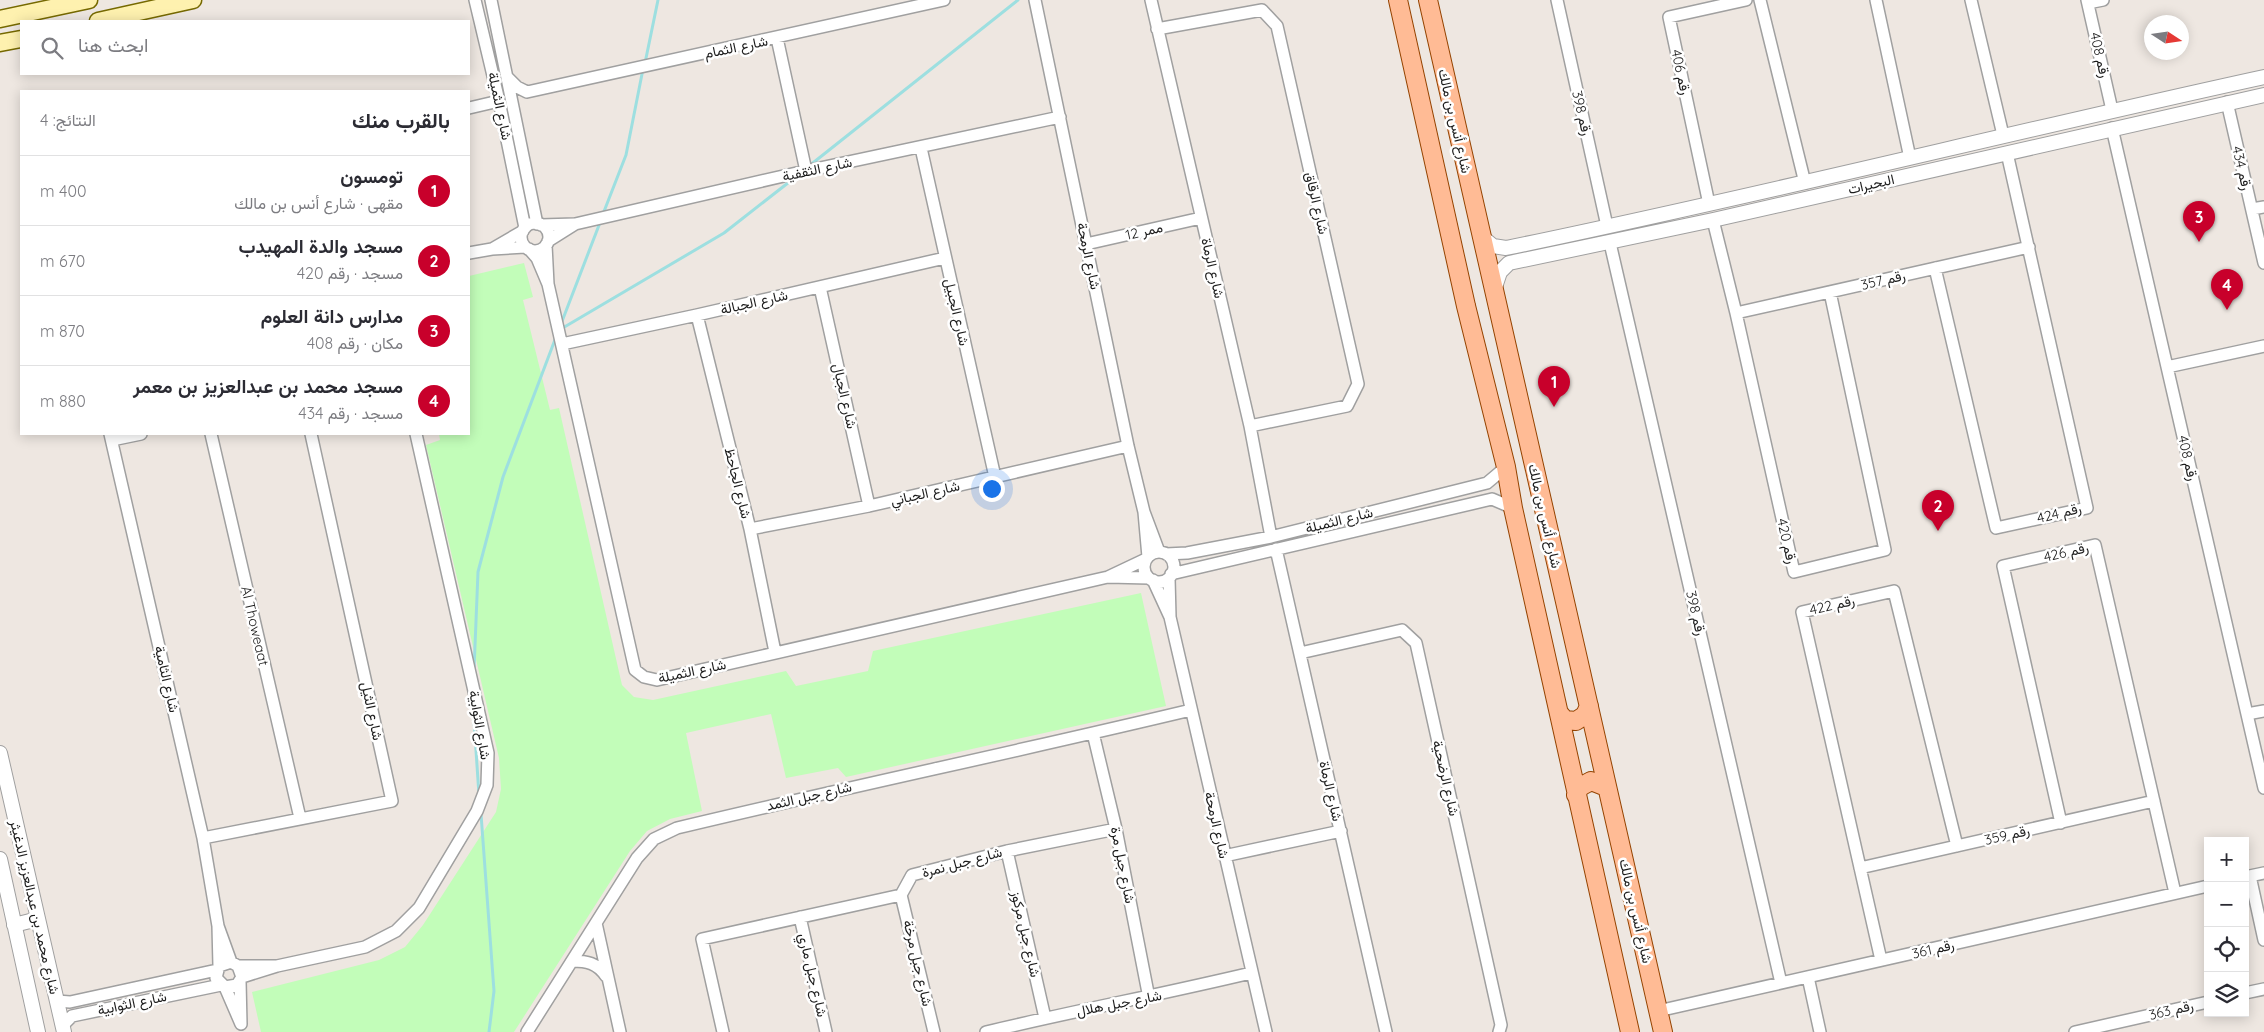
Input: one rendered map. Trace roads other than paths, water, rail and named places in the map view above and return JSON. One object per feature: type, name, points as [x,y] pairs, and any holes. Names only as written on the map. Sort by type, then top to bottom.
[{"type":"main road","points":[[0,19],[30,7],[86,0]]},
{"type":"main road","points":[[103,20],[193,0]]},
{"type":"main road","name":"شارع أنس بن مالك","points":[[1398,0],[1466,306],[1506,467],[1513,508],[1630,1032]]},
{"type":"main road","name":"شارع أنس بن مالك","points":[[1428,0],[1663,1032]]},
{"type":"main road","points":[[0,43],[20,38]]},
{"type":"main road","points":[[1559,713],[1565,720],[1576,721],[1585,715],[1589,706]]},
{"type":"main road","points":[[1576,795],[1580,787],[1591,781],[1606,787]]},
{"type":"street","name":"شارع الثميلة","points":[[475,0],[499,101],[524,229]]},
{"type":"street","name":"شارع الثميلة","points":[[491,0],[534,210],[539,224]]},
{"type":"street","name":"شارع الثمام","points":[[527,92],[944,0]]},
{"type":"street","name":"شارع الرمحة","points":[[1034,0],[1060,116],[1128,446],[1144,512]]},
{"type":"street","name":"شارع الرماة","points":[[1151,0],[1250,426],[1271,537]]},
{"type":"street","name":"رقم 398","points":[[1556,0],[1607,226]]},
{"type":"street","name":"رقم 406","points":[[1709,204],[1669,17],[1746,0]]},
{"type":"street","points":[[1760,0],[1805,183]]},
{"type":"street","points":[[1876,0],[1910,158]]},
{"type":"street","points":[[1971,0],[2003,135]]},
{"type":"street","points":[[2088,2],[2103,0]]},
{"type":"street","name":"رقم 408","points":[[2088,2],[2112,110]]},
{"type":"street","name":"شارع الرقاق","points":[[1157,29],[1262,10],[1277,26],[1358,384],[1347,406],[1250,426]]},
{"type":"street","points":[[776,38],[806,171]]},
{"type":"street","name":"البحيرات","points":[[1482,237],[1493,246],[1506,248],[1529,244],[1805,183],[2003,135],[2264,77]]},
{"type":"street","points":[[508,78],[517,87],[527,92],[514,108]]},
{"type":"street","points":[[2227,85],[2229,102]]},
{"type":"street","name":"البحيرات","points":[[1494,291],[1500,272],[1509,263],[1713,220],[2264,94]]},
{"type":"street","points":[[470,108],[499,101]]},
{"type":"street","name":"رقم 434","points":[[2229,102],[2264,263]]},
{"type":"street","name":"شارع الثقفية","points":[[575,224],[806,171],[920,148],[1060,116]]},
{"type":"street","name":"رقم 408","points":[[2112,128],[2264,788]]},
{"type":"street","name":"شارع الجبيل","points":[[920,148],[995,477]]},
{"type":"street","name":"رقم 424","points":[[1935,268],[1996,528],[2087,508],[2007,153]]},
{"type":"street","points":[[2252,209],[2264,207]]},
{"type":"street","name":"ممر 12","points":[[1086,244],[1201,218]]},
{"type":"street","name":"رقم 420","points":[[1713,220],[1736,313],[1794,572],[1885,550],[1830,292]]},
{"type":"street","points":[[492,249],[524,229],[539,224],[575,224]]},
{"type":"street","points":[[539,224],[547,232],[548,284]]},
{"type":"street","points":[[470,253],[492,249],[527,248],[538,250],[575,224]]},
{"type":"street","points":[[524,229],[522,239],[527,248],[537,258],[548,284]]},
{"type":"street","name":"رقم 398","points":[[1610,242],[1782,983]]},
{"type":"street","points":[[1529,244],[1520,251],[1521,255],[1530,259]]},
{"type":"street","name":"رقم 357","points":[[1736,313],[2029,248]]},
{"type":"street","name":"شارع الجبالة","points":[[562,344],[945,258]]},
{"type":"street","name":"شارع الثميلة","points":[[548,284],[635,670],[644,677],[657,680],[1108,578]]},
{"type":"street","name":"شارع الجبال","points":[[820,287],[869,506]]},
{"type":"street","name":"شارع الجاحظ","points":[[697,315],[750,529],[775,652]]},
{"type":"street","points":[[2167,367],[2264,346]]},
{"type":"street","points":[[111,437],[131,435]]},
{"type":"street","name":"Al Thoweaat","points":[[211,435],[300,818]]},
{"type":"street","name":"شارع الثيل","points":[[203,838],[392,801],[311,435]]},
{"type":"street","name":"شارع الثوابية","points":[[277,966],[365,947],[396,932],[419,908],[478,811],[487,785],[488,753],[416,435]]},
{"type":"street","name":"شارع الثامية","points":[[111,437],[203,838],[218,926]]},
{"type":"street","name":"شارع الجباني","points":[[750,529],[869,506],[1128,446]]},
{"type":"street","name":"شارع الثميلة","points":[[1163,553],[1187,553],[1271,537],[1487,483],[1506,467]]},
{"type":"street","name":"شارع الثميلة","points":[[1170,576],[1492,499],[1513,508]]},
{"type":"street","points":[[1144,512],[1163,553],[1173,564],[1170,576],[1170,617]]},
{"type":"street","points":[[1144,512],[1147,558],[1144,568],[1170,617]]},
{"type":"street","name":"رقم 426","points":[[2061,823],[2003,566],[2095,545],[2175,893]]},
{"type":"street","name":"شارع الرماة","points":[[1276,550],[1386,1032]]},
{"type":"street","points":[[1108,578],[1147,558],[1163,553]]},
{"type":"street","points":[[1108,578],[1151,579],[1160,582],[1170,576]]},
{"type":"street","name":"رقم 422","points":[[1882,960],[1802,612],[1894,591],[1956,846]]},
{"type":"street","name":"شارع الرمحة","points":[[1170,617],[1266,1032]]},
{"type":"street","name":"شارع الرضحية","points":[[1300,653],[1402,630],[1416,643],[1501,1025],[1499,1032]]},
{"type":"street","name":"شارع جبل الثمد","points":[[527,1032],[637,858],[654,839],[677,828],[859,784],[1191,710]]},
{"type":"street","points":[[2247,714],[2264,711]]},
{"type":"street","name":"شارع جبل مرة","points":[[1094,733],[1116,829],[1149,998]]},
{"type":"street","name":"شارع محمد بن عبدالعزيز الدغيثر","points":[[0,753],[63,1029]]},
{"type":"street","name":"رقم 359","points":[[1860,868],[2154,801]]},
{"type":"street","name":"شارع جبل نمرة","points":[[902,895],[912,875],[1007,850],[1116,829]]},
{"type":"street","points":[[1224,856],[1341,831]]},
{"type":"street","name":"شارع جبل مركوز","points":[[1007,850],[1044,1018]]},
{"type":"street","name":"شارع محمد بن عبدالعزيز الدغيثر","points":[[0,859],[38,1032]]},
{"type":"street","points":[[2249,877],[2264,873]]},
{"type":"street","points":[[2248,882],[2263,934]]},
{"type":"street","name":"رقم 361","points":[[1658,1011],[2204,887]]},
{"type":"street","points":[[723,1032],[702,939],[902,895]]},
{"type":"street","name":"شارع جبل مرخة","points":[[902,895],[934,1032]]},
{"type":"street","name":"شارع جبل ماري","points":[[800,917],[826,1032]]},
{"type":"street","points":[[14,925],[38,919]]},
{"type":"street","points":[[596,923],[620,1032]]},
{"type":"street","points":[[218,926],[241,979],[242,1028]]},
{"type":"street","points":[[218,926],[218,968],[216,978],[223,986],[242,1028]]},
{"type":"street","points":[[572,961],[588,961],[601,968],[607,978]]},
{"type":"street","points":[[218,968],[235,964],[277,966]]},
{"type":"street","points":[[223,986],[234,987],[241,979],[277,966]]},
{"type":"street","name":"شارع الثوابية","points":[[57,1002],[70,1002],[204,974],[218,968]]},
{"type":"street","name":"شارع جبل هلال","points":[[986,1032],[1044,1018],[1149,998],[1252,973]]},
{"type":"street","points":[[1808,977],[1820,1032]]},
{"type":"street","name":"شارع الثوابية","points":[[63,1029],[72,1016],[206,987],[223,986]]},
{"type":"street","points":[[2249,992],[2264,988]]},
{"type":"street","name":"رقم 363","points":[[2075,1032],[2204,1003]]},
{"type":"waterway","points":[[645,63],[658,0]]},
{"type":"waterway","points":[[809,166],[1018,0]]},
{"type":"waterway","points":[[603,214],[626,155],[643,69]]},
{"type":"waterway","points":[[561,329],[724,233],[793,179]]},
{"type":"waterway","points":[[561,324],[601,220]]},
{"type":"waterway","points":[[474,670],[478,572],[503,477],[556,337]]},
{"type":"waterway","points":[[473,706],[479,795]]},
{"type":"waterway","points":[[481,814],[494,991],[489,1032]]},
{"type":"place","name":"مدارس دانة العلوم","points":[[2199,242]]},
{"type":"place","name":"مسجد محمد بن عبدالعزيز بن معمر","points":[[2227,310]]},
{"type":"place","name":"تومسون","points":[[1554,407]]},
{"type":"place","name":"مسجد والدة المهيدب","points":[[1938,531]]}]
